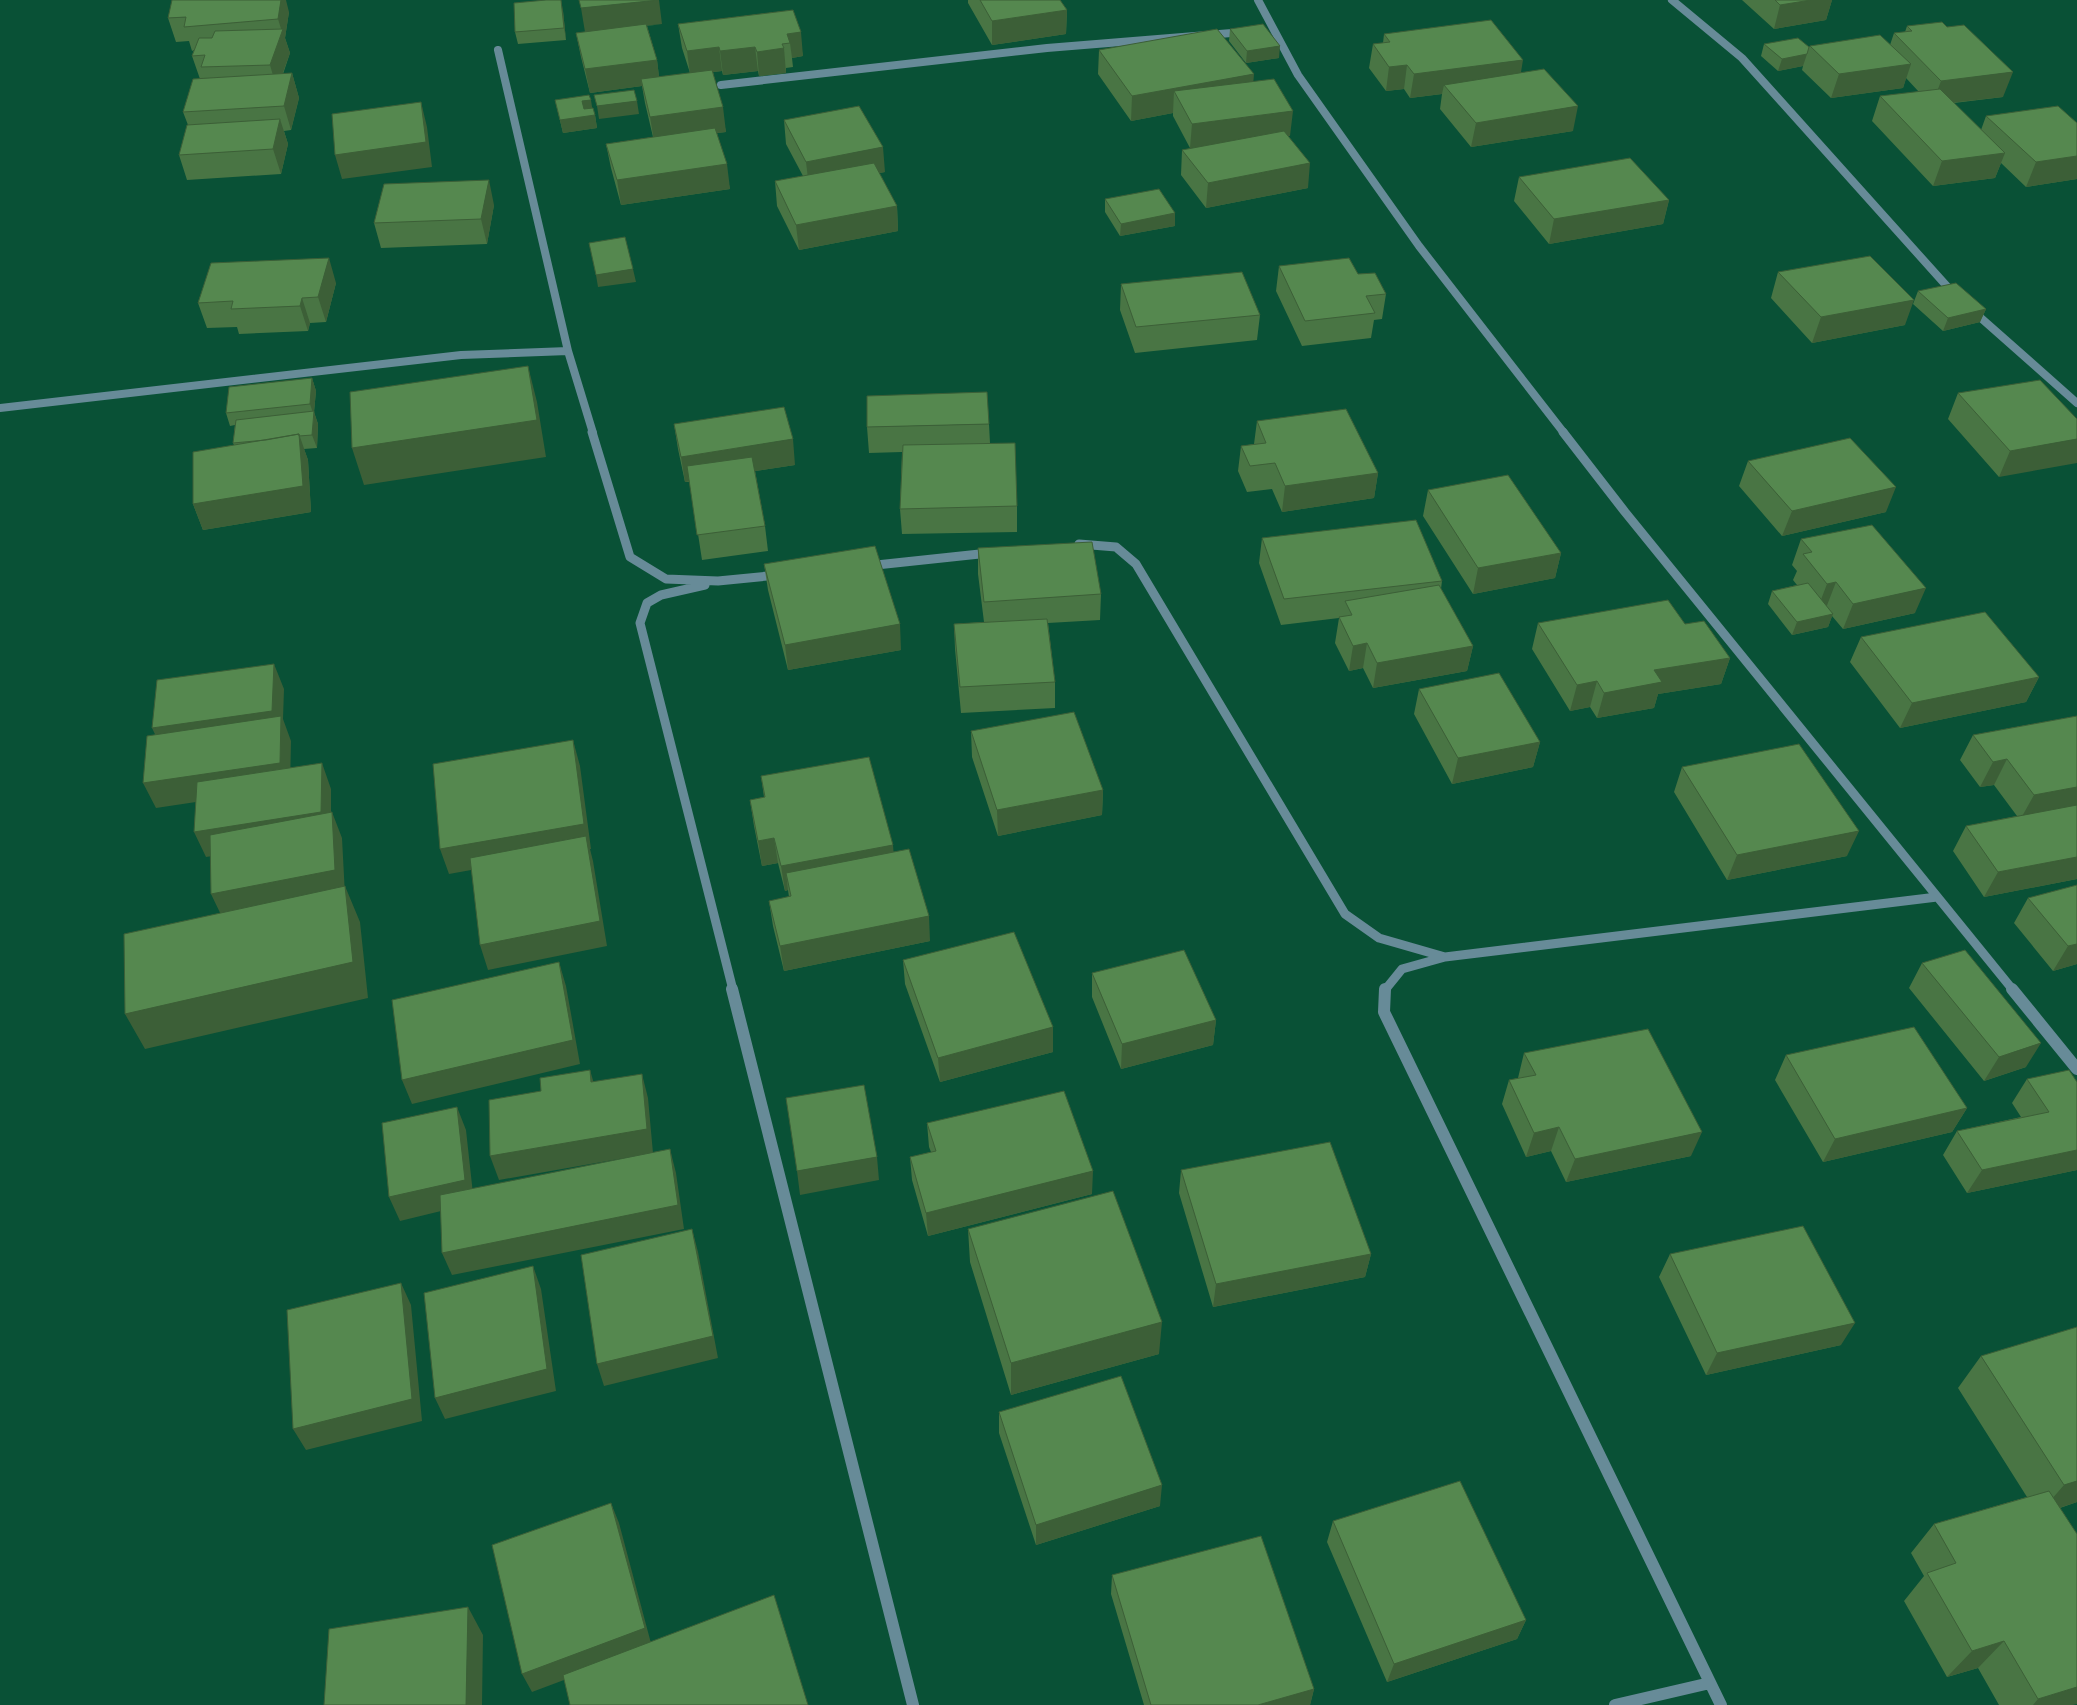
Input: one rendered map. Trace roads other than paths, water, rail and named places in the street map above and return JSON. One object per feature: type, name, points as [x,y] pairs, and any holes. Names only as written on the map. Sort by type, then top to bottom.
[{"type":"street","points":[[1258,0],[1268,30],[1419,246],[1625,512],[2077,1069]]},
{"type":"street","points":[[1672,0],[1742,58],[1956,296]]},
{"type":"street","points":[[720,85],[924,60],[1158,36],[1254,31]]},
{"type":"street","points":[[498,50],[568,350],[630,558],[666,579],[718,582]]},
{"type":"street","points":[[1970,308],[2077,403]]},
{"type":"street","points":[[0,408],[461,355],[568,350]]},
{"type":"street","points":[[1065,545],[1085,543],[1116,547],[1136,564],[1345,914],[1379,938],[1445,957]]},
{"type":"street","points":[[857,567],[996,552]]},
{"type":"street","points":[[787,574],[718,582],[661,595],[647,603],[640,623],[913,1705]]},
{"type":"street","points":[[1720,1705],[1384,1012],[1385,988],[1402,969],[1445,957],[1937,897]]},
{"type":"street","points":[[1615,1705],[1710,1683]]}]
